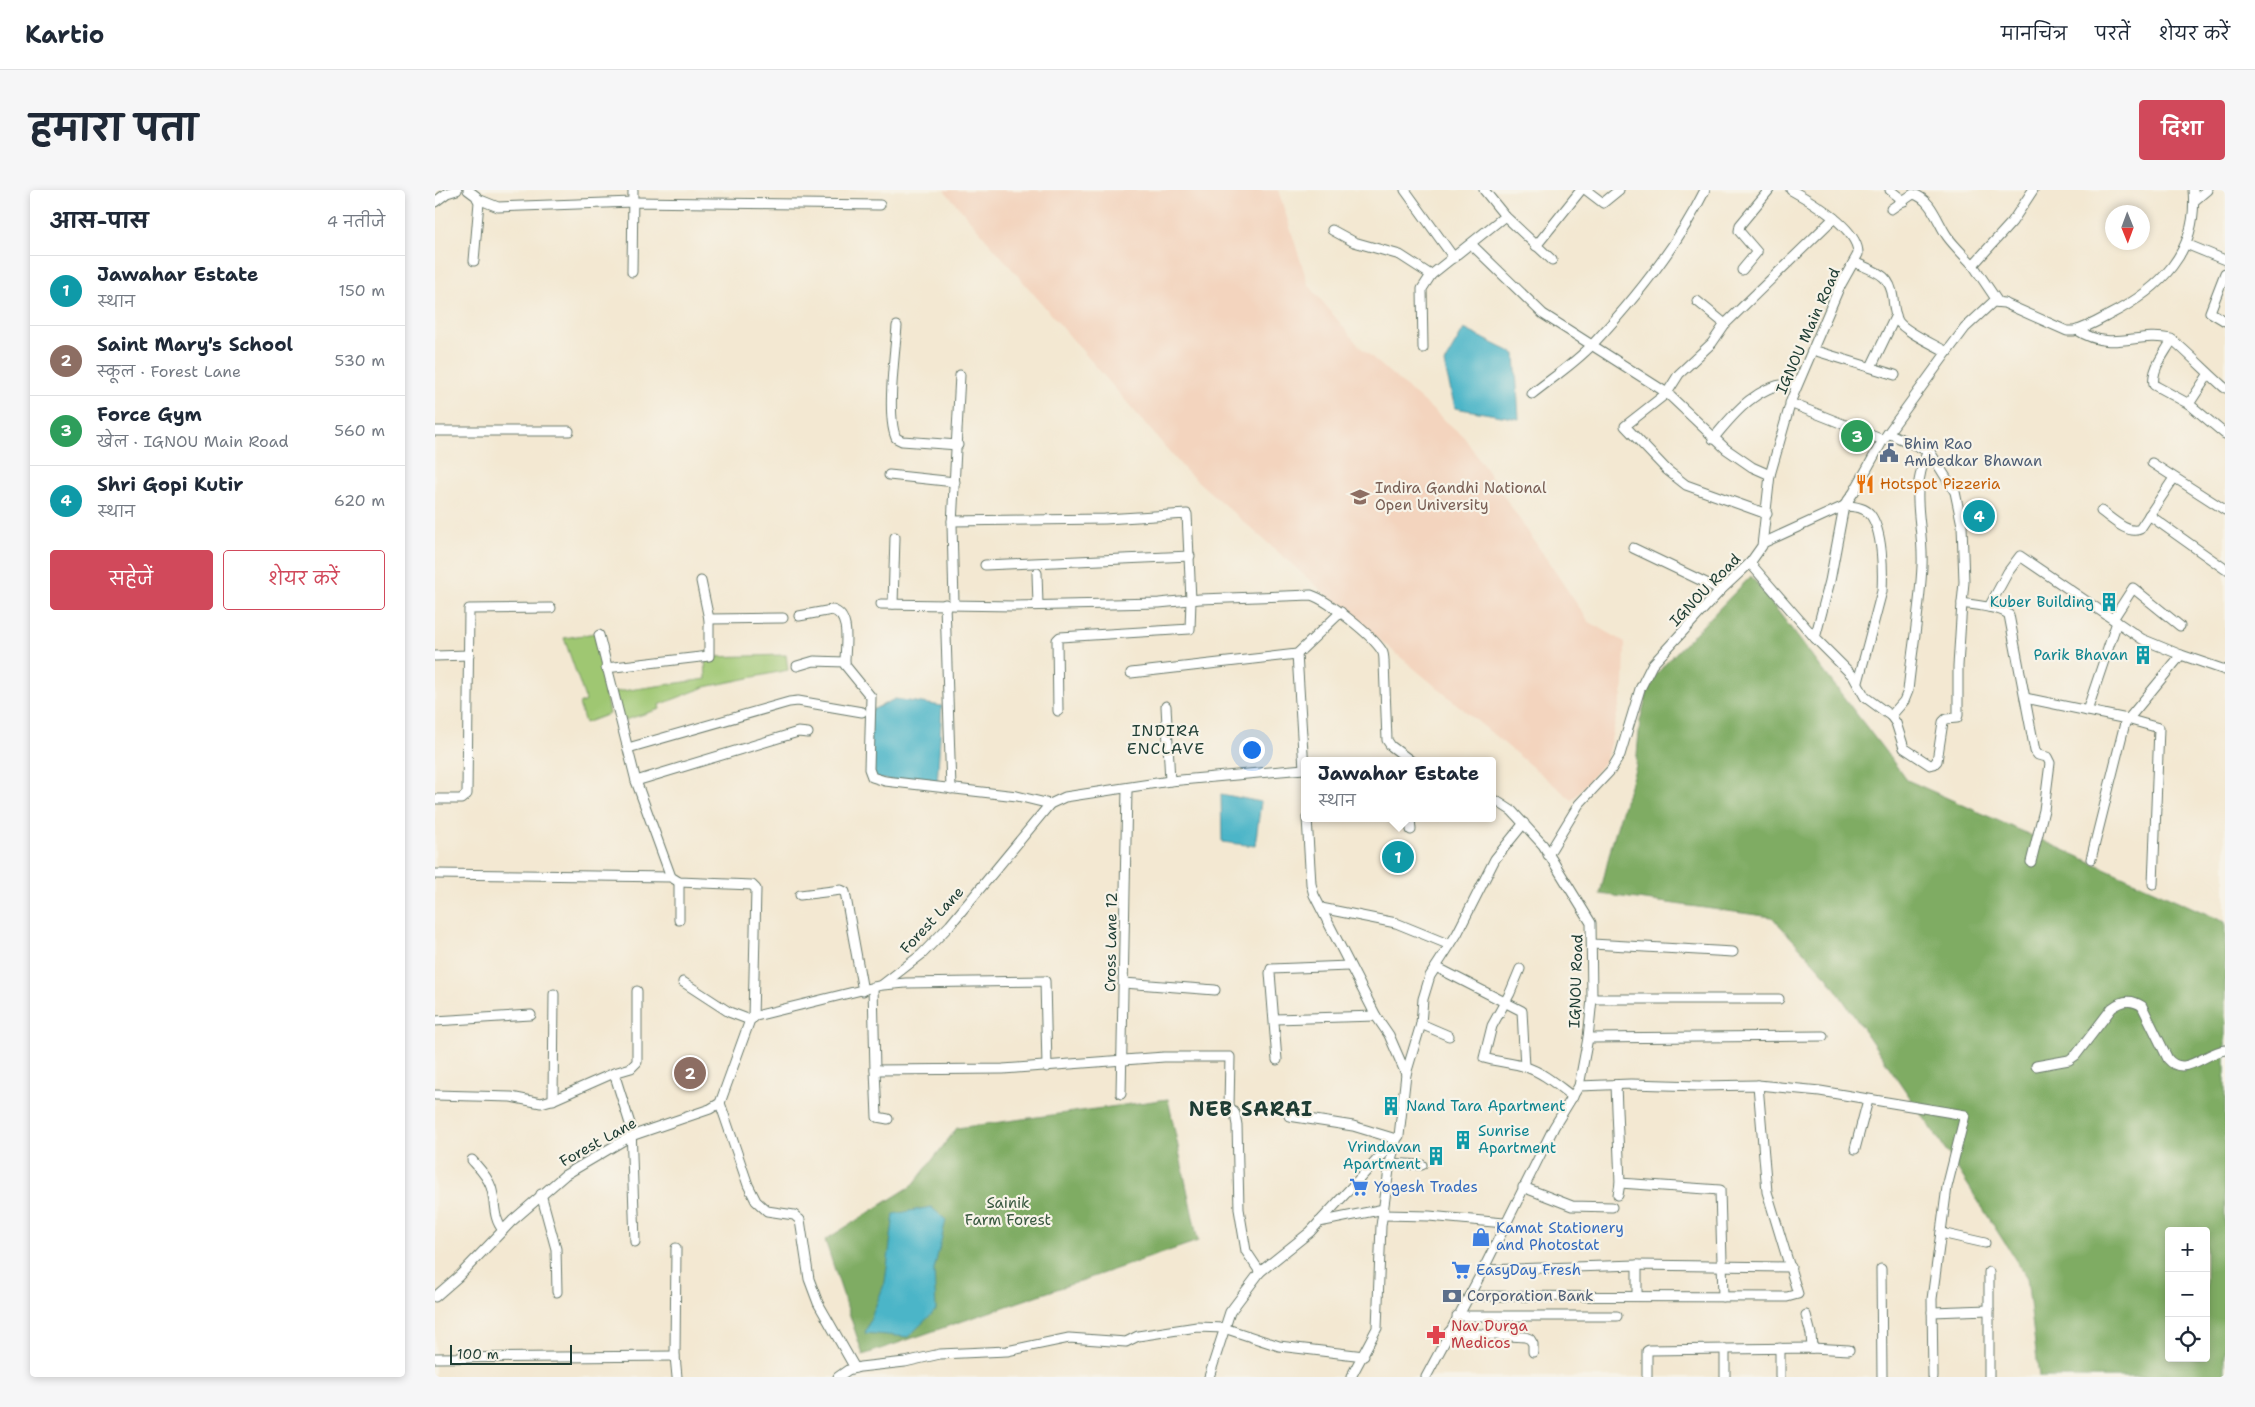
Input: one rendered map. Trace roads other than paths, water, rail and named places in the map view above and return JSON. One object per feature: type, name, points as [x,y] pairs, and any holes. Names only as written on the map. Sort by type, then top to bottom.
[{"type":"street","points":[[435,202],[447,193],[457,190]]},
{"type":"street","points":[[468,190],[478,199],[498,207],[633,202],[880,205]]},
{"type":"street","points":[[631,272],[633,190]]},
{"type":"street","points":[[1405,190],[1454,258]]},
{"type":"street","points":[[1484,190],[1505,216],[1552,260]]},
{"type":"street","points":[[1536,246],[1581,190]]},
{"type":"street","points":[[1586,190],[1603,203],[1619,190]]},
{"type":"street","points":[[1532,394],[1591,346],[1657,267],[1695,211],[1705,190]]},
{"type":"street","points":[[1742,270],[1757,252],[1739,231],[1741,225],[1769,190]]},
{"type":"street","name":"IGNOU Main Road","points":[[1763,543],[1770,475],[1797,384],[1839,288],[1855,262],[1858,248],[1849,234],[1834,218],[1791,190]]},
{"type":"street","points":[[1890,190],[1904,201]]},
{"type":"street","points":[[1973,265],[2012,222],[2033,190]]},
{"type":"street","points":[[1891,209],[1913,194],[1925,202],[1935,214],[1946,235],[1973,265],[1998,302],[2067,330],[2077,330],[2143,296],[2171,270],[2186,244],[2194,202],[2193,190]]},
{"type":"street","points":[[2194,202],[2207,190]]},
{"type":"street","points":[[474,261],[478,199]]},
{"type":"street","points":[[1423,348],[1422,289],[1431,275],[1505,216]]},
{"type":"street","points":[[1767,514],[1686,484],[1667,470],[1625,426],[1667,393],[1679,374],[1712,343],[1725,324],[1834,218]]},
{"type":"street","points":[[1333,230],[1354,242],[1400,255],[1431,275]]},
{"type":"street","points":[[1471,244],[1543,314],[1667,393],[1713,438],[1752,467],[1770,475]]},
{"type":"street","points":[[2186,244],[2225,260]]},
{"type":"street","points":[[1855,262],[1885,276],[1889,280],[1892,286],[1896,316],[1902,325],[1947,352]]},
{"type":"street","points":[[2225,273],[2211,312],[2225,321]]},
{"type":"street","points":[[1697,301],[1725,324]]},
{"type":"street","points":[[1815,638],[1830,581],[1844,506],[1854,492],[1885,436],[1965,328],[1989,305],[1998,302]]},
{"type":"street","points":[[1871,367],[1896,316]]},
{"type":"street","points":[[897,326],[893,398],[895,438],[902,441],[958,445]]},
{"type":"street","points":[[2077,330],[2087,337],[2110,342],[2149,338],[2172,340],[2208,375],[2225,388]]},
{"type":"street","points":[[2172,340],[2154,373],[2154,385],[2189,404],[2225,434]]},
{"type":"street","points":[[1813,350],[1895,375]]},
{"type":"street","points":[[951,789],[949,604],[961,374]]},
{"type":"street","points":[[2189,404],[2208,375]]},
{"type":"street","points":[[1713,438],[1742,405],[1782,384],[1797,384]]},
{"type":"street","points":[[1750,563],[1815,638],[1858,682],[1865,697],[1891,716],[1896,723],[1904,748],[1927,764],[1932,765],[1936,763],[1943,722],[1946,719],[1957,718],[1958,715],[1958,666],[1963,574],[1962,525],[1959,502],[1947,476],[1928,450],[1791,403]]},
{"type":"street","points":[[435,431],[569,430]]},
{"type":"street","points":[[1891,716],[1904,701],[1908,691],[1922,566],[1922,541],[1916,504],[1917,489],[1919,472],[1928,450]]},
{"type":"street","points":[[2152,463],[2225,510]]},
{"type":"street","points":[[889,475],[955,482]]},
{"type":"street","points":[[2101,511],[2133,531],[2140,529],[2174,478]]},
{"type":"street","points":[[1763,543],[1844,506],[1859,508],[1870,514],[1881,547],[1882,591],[1858,682]]},
{"type":"street","points":[[953,521],[1105,519],[1187,514],[1190,556],[1190,629],[1062,636],[1058,638],[1058,711]]},
{"type":"street","points":[[2149,515],[2225,569]]},
{"type":"street","points":[[893,604],[895,537]]},
{"type":"street","name":"IGNOU Road","points":[[1429,1376],[1457,1316],[1483,1270],[1504,1223],[1554,1127],[1579,1086],[1588,1038],[1592,999],[1591,923],[1547,855],[1579,804],[1611,770],[1620,755],[1640,689],[1652,665],[1721,590],[1750,563],[1763,543]]},
{"type":"street","points":[[1633,548],[1721,590]]},
{"type":"street","points":[[985,565],[1190,556]]},
{"type":"street","points":[[1989,607],[2019,556],[2141,639],[2225,670]]},
{"type":"street","points":[[1037,573],[1038,605]]},
{"type":"street","points":[[606,668],[707,657],[711,652],[709,619],[701,581]]},
{"type":"street","points":[[2087,711],[2115,620],[2133,588],[2180,626]]},
{"type":"street","points":[[881,604],[1038,605],[1159,603],[1303,594],[1317,597],[1341,612],[1382,652],[1387,740],[1391,746],[1406,757]]},
{"type":"street","points":[[1962,603],[1989,607],[2009,614],[2035,751],[2038,755],[2047,757],[2050,763],[2044,810],[2031,862]]},
{"type":"street","points":[[435,799],[461,799],[467,794],[469,611],[471,608],[551,608]]},
{"type":"street","points":[[799,616],[836,611],[845,626],[845,662],[849,672],[871,697],[869,769],[872,777],[885,781],[1023,797],[1050,804],[1065,797],[1170,781],[1301,770]]},
{"type":"street","points":[[1131,673],[1297,654],[1341,612]]},
{"type":"street","points":[[709,619],[783,618]]},
{"type":"street","points":[[599,636],[636,781],[671,877]]},
{"type":"street","points":[[1297,654],[1303,757]]},
{"type":"street","points":[[435,656],[469,655]]},
{"type":"street","points":[[2091,859],[2127,719],[2181,655]]},
{"type":"street","points":[[797,666],[814,661],[845,662]]},
{"type":"street","points":[[2025,698],[2127,719],[2156,726],[2160,730],[2153,884]]},
{"type":"street","points":[[628,748],[789,702],[798,701],[862,712]]},
{"type":"street","points":[[1166,706],[1170,781]]},
{"type":"street","points":[[636,781],[798,732],[808,733]]},
{"type":"street","name":"Cross Lane 12","points":[[1121,1094],[1125,983],[1127,789]]},
{"type":"street","points":[[1496,801],[1512,811],[1524,823],[1543,845],[1547,855]]},
{"type":"street","name":"Forest Lane","points":[[752,1019],[883,985],[922,954],[950,925],[1050,804]]},
{"type":"street","points":[[1307,822],[1311,884],[1349,966],[1376,1016],[1389,1035],[1406,1074]]},
{"type":"street","points":[[1410,822],[1411,830]]},
{"type":"street","points":[[1209,1377],[1230,1312],[1260,1272],[1310,1232],[1401,1132],[1406,1074],[1421,1024],[1426,988],[1495,859],[1524,823]]},
{"type":"street","points":[[435,874],[671,877],[679,882],[752,885],[755,887],[752,1019],[720,1103],[748,1186],[756,1201],[767,1211],[795,1215],[800,1220],[809,1279],[818,1303],[855,1368]]},
{"type":"street","points":[[679,882],[679,920]]},
{"type":"street","points":[[799,895],[841,890],[845,892],[863,991]]},
{"type":"street","points":[[1321,908],[1397,923],[1449,945]]},
{"type":"street","points":[[1592,944],[1733,952]]},
{"type":"street","points":[[1277,1060],[1270,977],[1271,969],[1274,967],[1349,966]]},
{"type":"street","points":[[1436,967],[1522,1012],[1525,1067]]},
{"type":"street","points":[[1519,969],[1505,1003],[1492,1026],[1484,1058],[1499,1063],[1525,1067],[1546,1077],[1573,1097]]},
{"type":"street","points":[[883,985],[906,982],[1045,981],[1047,1067]]},
{"type":"street","points":[[683,982],[729,1012],[752,1019]]},
{"type":"street","points":[[1125,983],[1215,990]]},
{"type":"street","points":[[873,987],[877,1117],[888,1119]]},
{"type":"street","points":[[435,1095],[511,1097],[532,1103],[553,1100],[614,1073],[631,1068],[637,1062],[637,991]]},
{"type":"street","points":[[553,1100],[554,994]]},
{"type":"street","points":[[1592,999],[1779,999]]},
{"type":"street","points":[[2035,1066],[2069,1060],[2076,1055],[2112,1008],[2117,1004],[2128,1001],[2136,1002],[2142,1006],[2168,1059],[2175,1066],[2185,1066],[2213,1053],[2225,1050]]},
{"type":"street","points":[[435,1021],[531,1015]]},
{"type":"street","points":[[1275,1019],[1376,1016]]},
{"type":"street","points":[[1421,1024],[1449,1036]]},
{"type":"street","points":[[1588,1038],[1823,1036]]},
{"type":"street","points":[[875,1070],[1047,1067],[1164,1057],[1231,1058],[1229,1103],[1237,1124],[1239,1209],[1246,1251],[1260,1272]]},
{"type":"street","points":[[614,1073],[627,1112],[631,1136],[635,1242]]},
{"type":"street","points":[[1616,1085],[1620,1183],[1617,1195]]},
{"type":"street","points":[[1579,1086],[1758,1085],[1819,1091],[1965,1115],[1947,1187],[1941,1233],[1932,1312],[1933,1377]]},
{"type":"street","points":[[1469,1296],[1787,1297],[1798,1294],[1771,1212],[1767,1192],[1758,1085]]},
{"type":"street","points":[[1855,1149],[1868,1100]]},
{"type":"street","name":"Forest Lane","points":[[435,1297],[459,1276],[541,1194],[573,1170],[631,1136],[710,1109],[720,1103]]},
{"type":"street","points":[[1289,1116],[1353,1126],[1396,1139]]},
{"type":"street","points":[[1351,1377],[1354,1368],[1364,1356],[1377,1328],[1383,1212],[1389,1163],[1396,1139]]},
{"type":"street","points":[[473,1160],[489,1181],[496,1220],[503,1230]]},
{"type":"street","points":[[1389,1163],[1422,1165]]},
{"type":"street","points":[[1620,1183],[1719,1190],[1723,1296]]},
{"type":"street","points":[[1523,1187],[1573,1206],[1613,1208]]},
{"type":"street","points":[[541,1194],[556,1249],[557,1292]]},
{"type":"street","points":[[1319,1222],[1383,1212],[1504,1223]]},
{"type":"street","points":[[1941,1233],[1985,1243]]},
{"type":"street","points":[[676,1248],[675,1356],[677,1377]]},
{"type":"street","points":[[1483,1270],[1637,1265],[1721,1265],[1791,1268]]},
{"type":"street","points":[[1637,1265],[1637,1296]]},
{"type":"street","points":[[1881,1269],[1882,1377]]},
{"type":"street","points":[[1989,1272],[1989,1377]]},
{"type":"street","points":[[1932,1312],[1989,1310]]},
{"type":"street","points":[[1806,1315],[1811,1334],[1812,1348]]},
{"type":"street","points":[[1457,1316],[1617,1316]]},
{"type":"street","points":[[838,1377],[855,1368],[905,1362],[940,1354],[1007,1351],[1069,1338],[1126,1342],[1138,1336],[1197,1327],[1224,1328],[1279,1346],[1364,1356]]},
{"type":"street","points":[[1449,1332],[1525,1337],[1530,1339],[1533,1344],[1533,1352]]},
{"type":"street","points":[[1780,1348],[1780,1377]]},
{"type":"street","points":[[1647,1377],[1647,1351],[1649,1350],[1812,1348],[1849,1350]]},
{"type":"street","points":[[1725,1349],[1725,1377]]},
{"type":"street","points":[[435,1358],[675,1356]]},
{"type":"water","points":[[1464,329],[1515,354],[1519,419],[1455,408],[1444,363]]},
{"type":"water","points":[[895,699],[942,706],[937,785],[869,778],[870,711]]},
{"type":"water","points":[[1221,794],[1261,802],[1255,846],[1222,842]]},
{"type":"water","points":[[931,1207],[946,1220],[934,1270],[936,1310],[908,1337],[865,1333],[885,1282],[894,1214]]},
{"type":"place","name":"Force Gym","points":[[1857,436]]},
{"type":"place","name":"Bhim Rao Ambedkar Bhawan","points":[[1889,453]]},
{"type":"place","name":"Hotspot Pizzeria","points":[[1865,484]]},
{"type":"place","name":"Indira Gandhi National Open University","points":[[1360,497]]},
{"type":"place","name":"Shri Gopi Kutir","points":[[1979,516]]},
{"type":"place","name":"Kuber Building","points":[[2109,602]]},
{"type":"place","name":"Parik Bhavan","points":[[2143,655]]},
{"type":"place","name":"Jawahar Estate","points":[[1398,857]]},
{"type":"place","name":"Saint Mary's School","points":[[690,1073]]},
{"type":"place","name":"Nand Tara Apartment","points":[[1391,1106]]},
{"type":"place","name":"Sunrise Apartment","points":[[1463,1140]]},
{"type":"place","name":"Vrindavan Apartment","points":[[1436,1156]]},
{"type":"place","name":"Yogesh Trades","points":[[1359,1187]]},
{"type":"place","name":"Kamat Stationery and Photostat","points":[[1481,1237]]},
{"type":"place","name":"EasyDay Fresh","points":[[1461,1270]]},
{"type":"place","name":"Corporation Bank","points":[[1452,1296]]},
{"type":"place","name":"Nav Durga Medicos","points":[[1436,1335]]},
{"type":"district","name":"INDIRA ENCLAVE","points":[[1166,739]]},
{"type":"district","name":"NEB SARAI","points":[[1251,1109]]},
{"type":"park label","name":"Sainik Farm Forest","points":[[1008,1212]]}]
